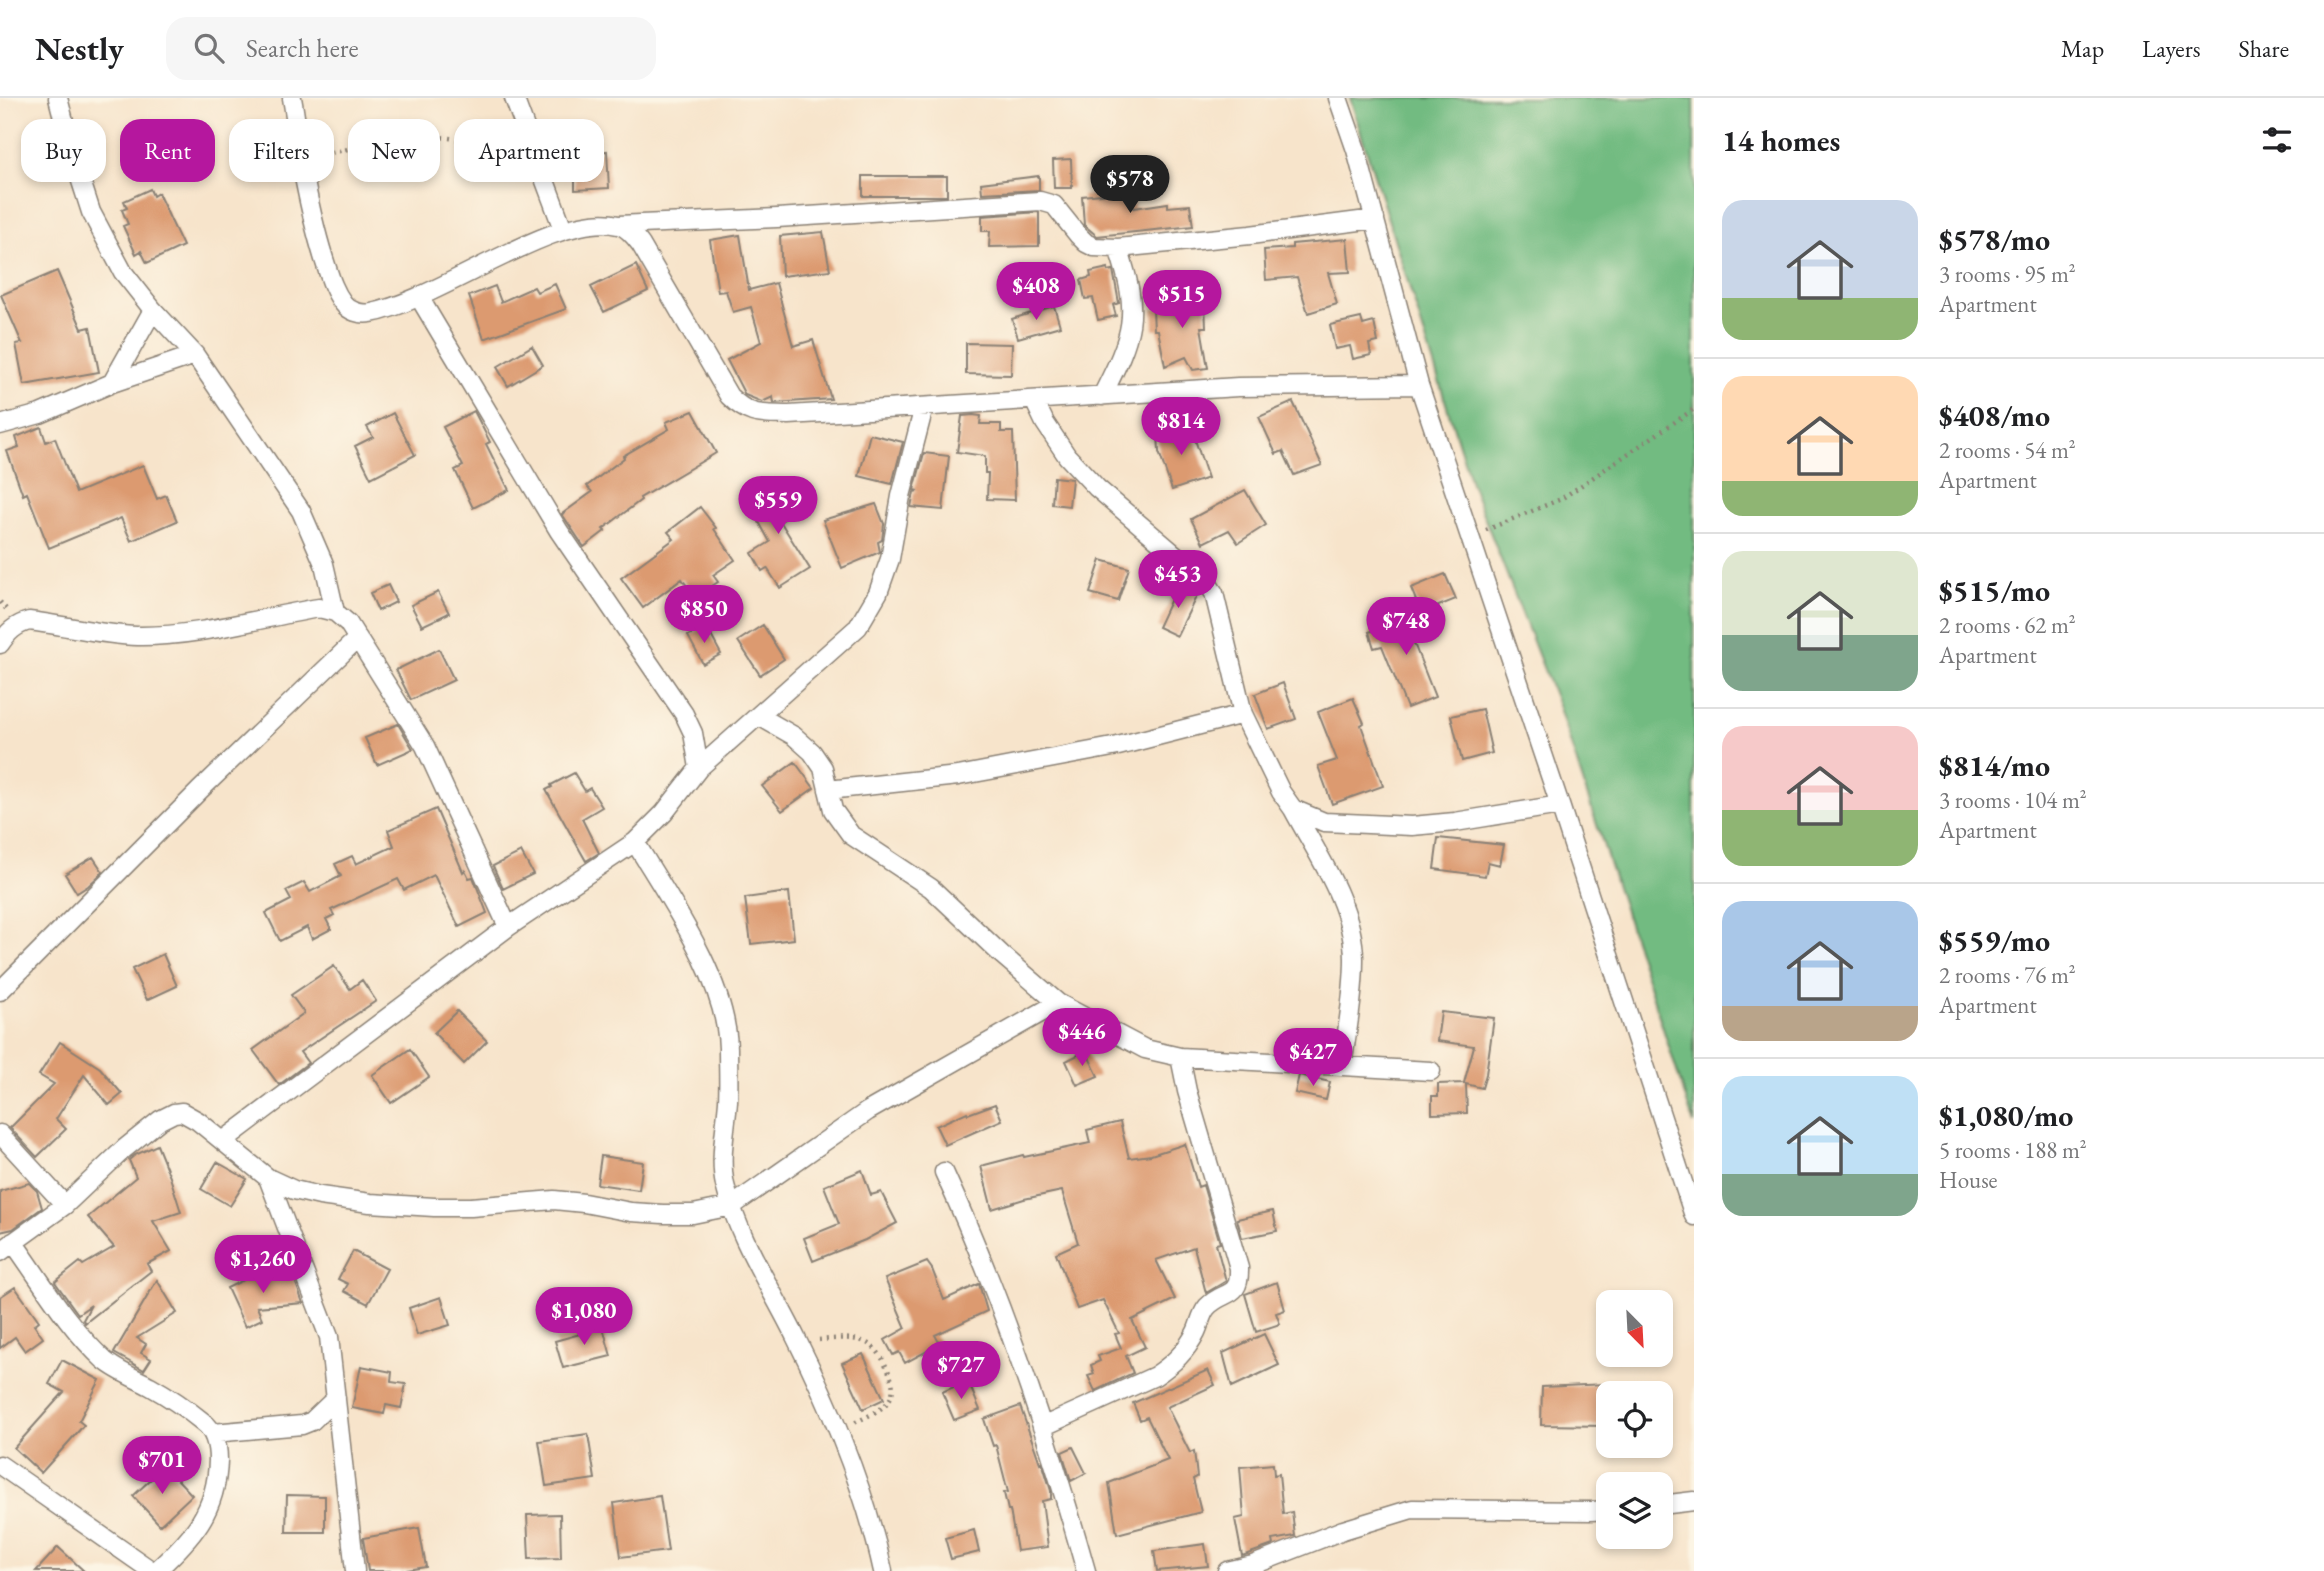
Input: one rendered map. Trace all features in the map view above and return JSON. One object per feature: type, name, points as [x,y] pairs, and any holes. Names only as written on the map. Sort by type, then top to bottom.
[{"type":"street","points":[[58,98],[91,212],[123,272],[153,310],[195,355],[301,512],[324,564],[335,612]]},
{"type":"street","points":[[292,98],[295,119]]},
{"type":"street","points":[[514,98],[522,119]]},
{"type":"street","points":[[1338,98],[1356,150],[1419,385],[1694,1216]]},
{"type":"street","points":[[306,182],[316,232],[331,283],[344,305],[356,313],[369,314],[419,297],[563,229],[596,224],[777,218],[1040,201],[1054,205],[1086,243],[1094,247],[1118,248],[1375,219]]},
{"type":"street","points":[[547,182],[563,229]]},
{"type":"street","points":[[618,225],[631,232],[641,245],[729,396],[742,409],[760,414],[789,415],[1238,387],[1419,385]]},
{"type":"street","points":[[1102,396],[1129,335],[1132,305],[1128,278],[1118,248]]},
{"type":"street","points":[[419,297],[559,531],[684,714],[693,733],[699,768]]},
{"type":"street","points":[[112,383],[153,310]]},
{"type":"street","points":[[0,425],[40,414],[112,383],[195,355]]},
{"type":"street","points":[[1034,400],[1045,423],[1074,464],[1097,488],[1206,581],[1213,593],[1243,714],[1281,792],[1293,809],[1334,887],[1349,925],[1354,957],[1342,1066]]},
{"type":"street","points":[[223,1141],[508,928],[635,842],[664,813],[699,768],[858,627],[878,593],[890,558],[901,496],[924,407]]},
{"type":"street","points":[[0,645],[7,633],[18,624],[29,621],[140,636],[184,632],[319,608],[335,612],[348,623],[425,746],[508,928]]},
{"type":"street","points":[[0,991],[200,790],[358,638]]},
{"type":"street","points":[[828,790],[958,776],[1118,746],[1243,714]]},
{"type":"street","points":[[759,716],[794,736],[813,752],[823,768],[833,810],[850,835],[931,888],[1058,1003],[1145,1049],[1180,1057],[1431,1072]]},
{"type":"street","points":[[1293,809],[1324,822],[1412,826],[1560,805]]},
{"type":"street","points":[[635,842],[702,958],[722,1010],[727,1044],[728,1099],[723,1147],[724,1183],[751,1250],[797,1340],[837,1431],[864,1503],[883,1571]]},
{"type":"street","points":[[0,1465],[154,1571],[184,1546],[205,1516],[218,1482],[218,1451],[213,1433],[206,1424],[158,1391],[106,1362],[6,1247],[65,1205],[124,1149],[160,1120],[174,1113],[187,1114],[268,1178],[294,1190],[320,1196],[370,1203],[434,1207],[471,1207],[554,1200],[631,1212],[693,1213],[732,1206],[868,1111],[1058,1003]]},
{"type":"street","points":[[1042,1427],[1155,1376],[1169,1367],[1182,1356],[1208,1306],[1234,1291],[1240,1283],[1234,1248],[1189,1101],[1180,1057]]},
{"type":"street","points":[[0,1134],[65,1205]]},
{"type":"street","points":[[944,1172],[978,1245],[1042,1427],[1086,1571]]},
{"type":"street","points":[[268,1178],[329,1337],[355,1571]]},
{"type":"street","points":[[213,1433],[302,1425],[312,1421],[336,1398]]},
{"type":"street","points":[[1673,1503],[1694,1501]]},
{"type":"street","points":[[1227,1571],[1253,1565],[1343,1530],[1412,1508],[1596,1511]]},
{"type":"path","points":[[334,153],[418,135],[454,139]]},
{"type":"path","points":[[1469,537],[1561,499],[1694,409]]},
{"type":"path","points":[[797,1340],[841,1339],[870,1344],[882,1358],[891,1376],[894,1388],[883,1409],[837,1431]]},
{"type":"green space","points":[[1350,98],[1694,98],[1694,1124],[1559,708],[1471,483]]},
{"type":"building","points":[[604,151],[607,151],[609,188],[575,190],[575,182],[604,182]]},
{"type":"building","points":[[1071,159],[1072,188],[1054,188],[1053,160]]},
{"type":"building","points":[[863,176],[947,176],[947,196],[863,196]]},
{"type":"building","points":[[1039,176],[1039,190],[982,193],[981,183]]},
{"type":"building","points":[[150,189],[153,196],[158,193],[183,246],[147,263],[141,251],[136,254],[123,226],[128,224],[122,210],[127,208],[124,201]]},
{"type":"building","points":[[1132,191],[1134,208],[1168,203],[1168,207],[1190,205],[1193,226],[1097,236],[1084,225],[1082,196]]},
{"type":"building","points":[[1039,212],[1039,246],[989,247],[990,231],[982,231],[982,216]]},
{"type":"building","points":[[823,232],[830,270],[782,276],[780,236]]},
{"type":"building","points":[[740,235],[749,290],[776,283],[793,346],[813,340],[831,399],[774,403],[773,397],[762,402],[745,395],[727,360],[761,342],[751,307],[733,312],[726,291],[718,292],[710,240]]},
{"type":"building","points":[[1347,239],[1350,272],[1328,273],[1337,304],[1308,313],[1297,277],[1266,280],[1264,250],[1292,248],[1292,244]]},
{"type":"building","points":[[636,265],[648,291],[604,312],[591,287]]},
{"type":"building","points":[[1108,268],[1108,271],[1113,270],[1119,303],[1113,305],[1116,316],[1098,320],[1093,298],[1085,299],[1081,280],[1091,277],[1090,272]]},
{"type":"building","points":[[57,271],[82,329],[90,327],[99,372],[24,385],[16,344],[22,343],[1,295]]},
{"type":"building","points":[[555,284],[566,309],[484,339],[469,296],[495,286],[501,302],[534,287],[537,292]]},
{"type":"building","points":[[1162,296],[1198,297],[1198,306],[1205,305],[1206,327],[1201,327],[1208,368],[1193,370],[1186,357],[1165,366],[1158,330],[1154,330],[1153,309],[1161,308]]},
{"type":"building","points":[[1054,306],[1060,326],[1018,338],[1012,319]]},
{"type":"building","points":[[1361,318],[1363,325],[1374,322],[1378,342],[1369,344],[1371,355],[1353,359],[1350,346],[1335,349],[1330,325]]},
{"type":"building","points":[[966,343],[1012,344],[1011,375],[966,374]]},
{"type":"building","points":[[532,346],[543,365],[508,386],[497,367]]},
{"type":"building","points":[[1293,402],[1322,465],[1294,475],[1283,451],[1276,454],[1259,417]]},
{"type":"building","points":[[474,411],[490,442],[486,444],[509,490],[473,508],[455,470],[463,466],[443,427]]},
{"type":"building","points":[[693,411],[716,453],[640,498],[641,500],[584,547],[562,514],[592,492],[587,486],[624,458],[623,456],[669,429],[666,422]]},
{"type":"building","points":[[393,413],[415,455],[371,478],[355,446],[373,437],[367,427]]},
{"type":"building","points":[[962,416],[981,416],[980,424],[1001,424],[1001,432],[1013,432],[1015,500],[987,499],[988,473],[985,473],[985,456],[957,452]]},
{"type":"building","points":[[1189,422],[1208,478],[1172,490],[1159,452],[1158,433]]},
{"type":"building","points":[[41,427],[46,442],[55,438],[76,493],[143,465],[157,499],[166,495],[177,521],[131,541],[121,518],[49,548],[27,493],[23,495],[7,451],[19,447],[16,437]]},
{"type":"building","points":[[870,434],[903,442],[892,484],[859,476]]},
{"type":"building","points":[[924,453],[949,456],[943,510],[911,507],[914,492],[918,491],[914,490]]},
{"type":"building","points":[[1054,477],[1072,479],[1069,506],[1052,504]]},
{"type":"building","points":[[780,481],[797,512],[780,521],[810,569],[780,588],[767,568],[762,571],[752,553],[770,542],[753,511],[758,508],[752,497]]},
{"type":"building","points":[[1245,490],[1266,525],[1238,543],[1229,530],[1203,543],[1191,519]]},
{"type":"building","points":[[876,504],[884,524],[882,540],[878,542],[880,552],[842,568],[823,520]]},
{"type":"building","points":[[700,507],[735,560],[713,575],[718,582],[695,597],[682,579],[643,608],[621,578],[674,539],[668,532]]},
{"type":"building","points":[[1101,560],[1129,568],[1118,601],[1090,593]]},
{"type":"building","points":[[1445,574],[1456,599],[1421,613],[1411,588]]},
{"type":"building","points":[[1178,584],[1198,593],[1177,636],[1158,627]]},
{"type":"building","points":[[388,585],[396,602],[378,611],[370,593]]},
{"type":"building","points":[[438,592],[449,613],[422,626],[411,605]]},
{"type":"building","points":[[1426,614],[1433,635],[1413,641],[1435,697],[1407,708],[1382,646],[1374,648],[1369,632]]},
{"type":"building","points":[[763,625],[784,659],[760,675],[738,641]]},
{"type":"building","points":[[706,626],[721,654],[703,664],[688,636]]},
{"type":"building","points":[[439,649],[454,680],[411,700],[396,670]]},
{"type":"building","points":[[1283,683],[1296,719],[1268,729],[1255,694]]},
{"type":"building","points":[[1353,698],[1364,723],[1361,725],[1383,786],[1332,804],[1318,766],[1337,760],[1318,712]]},
{"type":"building","points":[[1482,709],[1492,753],[1462,761],[1451,716]]},
{"type":"building","points":[[398,724],[413,749],[377,765],[365,738]]},
{"type":"building","points":[[795,762],[814,788],[782,811],[762,786]]},
{"type":"building","points":[[574,773],[585,791],[590,788],[602,807],[582,819],[599,853],[586,861],[546,790]]},
{"type":"building","points":[[436,809],[463,872],[465,870],[469,878],[473,877],[487,913],[459,927],[434,875],[404,890],[398,879],[331,910],[334,915],[326,919],[331,929],[312,939],[307,927],[280,941],[266,913],[291,900],[286,891],[304,882],[310,892],[341,876],[335,864],[352,856],[356,864],[394,846],[388,830]]},
{"type":"building","points":[[1438,838],[1504,845],[1500,865],[1488,862],[1485,876],[1434,869]]},
{"type":"building","points":[[521,852],[533,874],[503,889],[493,866]]},
{"type":"building","points":[[93,857],[103,872],[77,893],[65,874]]},
{"type":"building","points":[[789,892],[794,939],[751,944],[745,898]]},
{"type":"building","points":[[163,954],[177,986],[147,1000],[132,969]]},
{"type":"building","points":[[334,966],[350,989],[362,980],[376,1001],[300,1052],[308,1063],[279,1085],[253,1050],[304,1013],[291,995]]},
{"type":"building","points":[[457,1011],[487,1041],[464,1064],[434,1033]]},
{"type":"building","points":[[1441,1012],[1494,1018],[1482,1088],[1466,1084],[1467,1113],[1432,1114],[1432,1096],[1438,1096],[1438,1084],[1464,1083],[1474,1046],[1437,1041]]},
{"type":"building","points":[[60,1042],[100,1068],[122,1094],[109,1105],[84,1075],[56,1119],[66,1129],[37,1157],[10,1128],[54,1084],[39,1075]]},
{"type":"building","points":[[410,1049],[429,1077],[391,1103],[372,1075]]},
{"type":"building","points":[[1086,1051],[1098,1076],[1077,1085],[1066,1061]]},
{"type":"building","points":[[1299,1075],[1330,1082],[1326,1100],[1295,1093]]},
{"type":"building","points":[[995,1104],[1002,1120],[945,1145],[936,1126],[967,1112],[968,1114]]},
{"type":"building","points":[[1120,1122],[1129,1158],[1151,1155],[1185,1144],[1198,1187],[1203,1185],[1220,1243],[1216,1244],[1226,1281],[1206,1293],[1194,1247],[1156,1260],[1175,1299],[1132,1320],[1145,1347],[1126,1356],[1133,1373],[1095,1391],[1088,1376],[1094,1374],[1091,1365],[1100,1361],[1098,1356],[1121,1348],[1115,1334],[1119,1333],[1103,1300],[1077,1309],[1056,1253],[1078,1243],[1062,1191],[992,1209],[981,1166],[1090,1143],[1087,1130]]},
{"type":"building","points":[[157,1145],[181,1212],[153,1221],[171,1251],[147,1264],[151,1271],[85,1323],[83,1320],[91,1305],[78,1314],[55,1282],[80,1262],[83,1265],[114,1247],[88,1217],[136,1177],[129,1160]]},
{"type":"building","points":[[601,1156],[643,1162],[639,1190],[597,1184]]},
{"type":"building","points":[[217,1162],[247,1179],[230,1206],[201,1189]]},
{"type":"building","points":[[862,1170],[871,1195],[881,1192],[897,1223],[865,1240],[813,1261],[804,1238],[839,1224],[824,1186]]},
{"type":"building","points":[[29,1183],[37,1191],[42,1208],[13,1229],[0,1232],[0,1191]]},
{"type":"building","points":[[1273,1211],[1277,1231],[1242,1238],[1237,1219]]},
{"type":"building","points":[[353,1251],[387,1269],[368,1304],[344,1291],[348,1284],[338,1279]]},
{"type":"building","points":[[927,1262],[944,1300],[979,1284],[987,1311],[935,1335],[940,1344],[905,1363],[899,1352],[893,1355],[885,1340],[906,1328],[885,1279]]},
{"type":"building","points":[[292,1273],[303,1303],[257,1307],[262,1319],[245,1327],[227,1288],[252,1276]]},
{"type":"building","points":[[157,1280],[177,1313],[137,1338],[146,1344],[141,1353],[151,1359],[144,1370],[114,1353]]},
{"type":"building","points":[[1277,1282],[1285,1310],[1276,1313],[1280,1324],[1256,1332],[1245,1294]]},
{"type":"building","points":[[15,1287],[39,1321],[34,1325],[43,1338],[25,1351],[15,1337],[0,1348],[0,1297]]},
{"type":"building","points":[[441,1297],[450,1325],[417,1335],[409,1308]]},
{"type":"building","points":[[602,1324],[611,1356],[563,1368],[555,1341]]},
{"type":"building","points":[[1264,1334],[1279,1365],[1232,1387],[1223,1353]]},
{"type":"building","points":[[863,1354],[884,1399],[863,1409],[842,1363]]},
{"type":"building","points":[[62,1360],[100,1380],[79,1421],[84,1425],[41,1473],[14,1448],[64,1392],[49,1384]]},
{"type":"building","points":[[361,1366],[392,1372],[391,1382],[406,1384],[401,1408],[386,1405],[384,1414],[352,1408]]},
{"type":"building","points":[[1208,1370],[1215,1385],[1167,1407],[1190,1453],[1194,1451],[1197,1477],[1193,1479],[1201,1512],[1117,1534],[1109,1483],[1168,1460],[1147,1417],[1140,1420],[1133,1403]]},
{"type":"building","points":[[968,1381],[980,1410],[954,1420],[942,1392]]},
{"type":"building","points":[[1596,1384],[1596,1426],[1541,1425],[1542,1387]]},
{"type":"building","points":[[1020,1406],[1040,1463],[1042,1462],[1051,1499],[1042,1501],[1048,1547],[1017,1551],[1010,1510],[1004,1493],[1008,1492],[996,1445],[993,1446],[984,1419]]},
{"type":"building","points":[[588,1434],[595,1479],[546,1486],[539,1441]]},
{"type":"building","points":[[1073,1447],[1086,1473],[1071,1481],[1062,1452]]},
{"type":"building","points":[[1273,1464],[1274,1475],[1279,1474],[1283,1514],[1292,1512],[1295,1536],[1272,1540],[1273,1545],[1242,1556],[1235,1519],[1244,1517],[1240,1467]]},
{"type":"building","points":[[165,1466],[192,1495],[160,1525],[133,1496]]},
{"type":"building","points":[[287,1495],[325,1496],[325,1532],[286,1532]]},
{"type":"building","points":[[660,1496],[668,1551],[621,1557],[614,1503]]},
{"type":"building","points":[[560,1514],[561,1558],[529,1559],[527,1515]]},
{"type":"building","points":[[419,1528],[426,1567],[401,1571],[368,1571],[363,1538]]},
{"type":"building","points":[[974,1530],[979,1552],[951,1559],[945,1538]]},
{"type":"building","points":[[1205,1544],[1208,1566],[1157,1571],[1154,1551]]},
{"type":"building","points":[[58,1547],[84,1571],[36,1571]]}]
